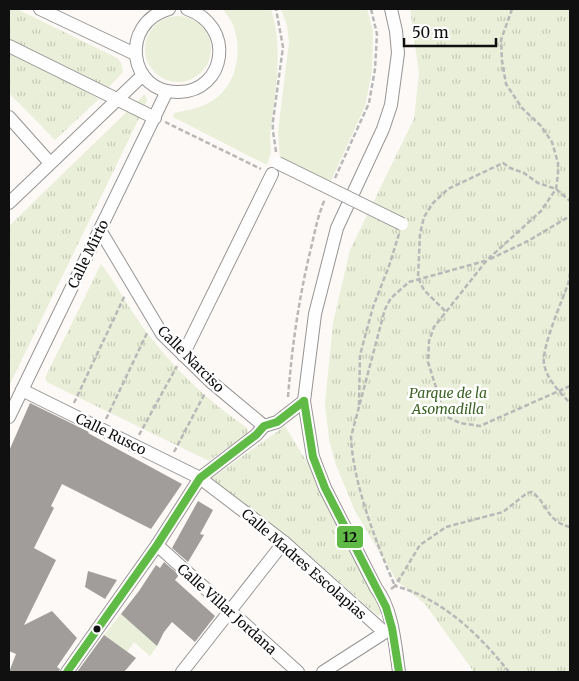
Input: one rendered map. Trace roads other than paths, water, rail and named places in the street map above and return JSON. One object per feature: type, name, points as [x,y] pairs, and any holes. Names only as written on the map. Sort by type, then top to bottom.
[{"type":"street","points":[[40,9],[135,54]]},
{"type":"street","points":[[169,9],[160,11],[149,18],[141,28],[136,41],[135,54],[136,61],[143,75],[154,85],[167,91],[180,92],[192,90],[203,84],[211,76],[217,65],[220,53],[219,41],[214,29],[202,16],[187,9]]},
{"type":"street","name":"Calle Madres Escolapias","points":[[390,9],[396,32],[398,54],[395,87],[383,129],[337,228],[314,314],[304,401],[313,457],[325,488],[376,588],[383,597],[388,630],[399,672]]},
{"type":"street","points":[[9,46],[155,118]]},
{"type":"street","points":[[9,203],[143,75]]},
{"type":"street","name":"Calle Mirto","points":[[9,417],[167,91]]},
{"type":"street","points":[[9,117],[50,163]]},
{"type":"street","points":[[184,355],[275,168],[402,224]]},
{"type":"street","name":"Calle Narciso","points":[[100,230],[162,334],[210,381],[264,426]]},
{"type":"street","name":"Calle Rusco","points":[[22,390],[200,478]]},
{"type":"street","points":[[67,672],[157,545],[200,478],[256,435],[264,426],[277,422],[304,401]]},
{"type":"street","name":"Calle Madres Escolapias","points":[[200,478],[284,542],[388,630]]},
{"type":"street","points":[[182,672],[284,542]]},
{"type":"street","name":"Calle Villar Jordana","points":[[157,545],[298,672]]},
{"type":"street","points":[[323,672],[388,630]]},
{"type":"park label","name":"Parque de la Asomadilla","points":[[448,402]]}]
